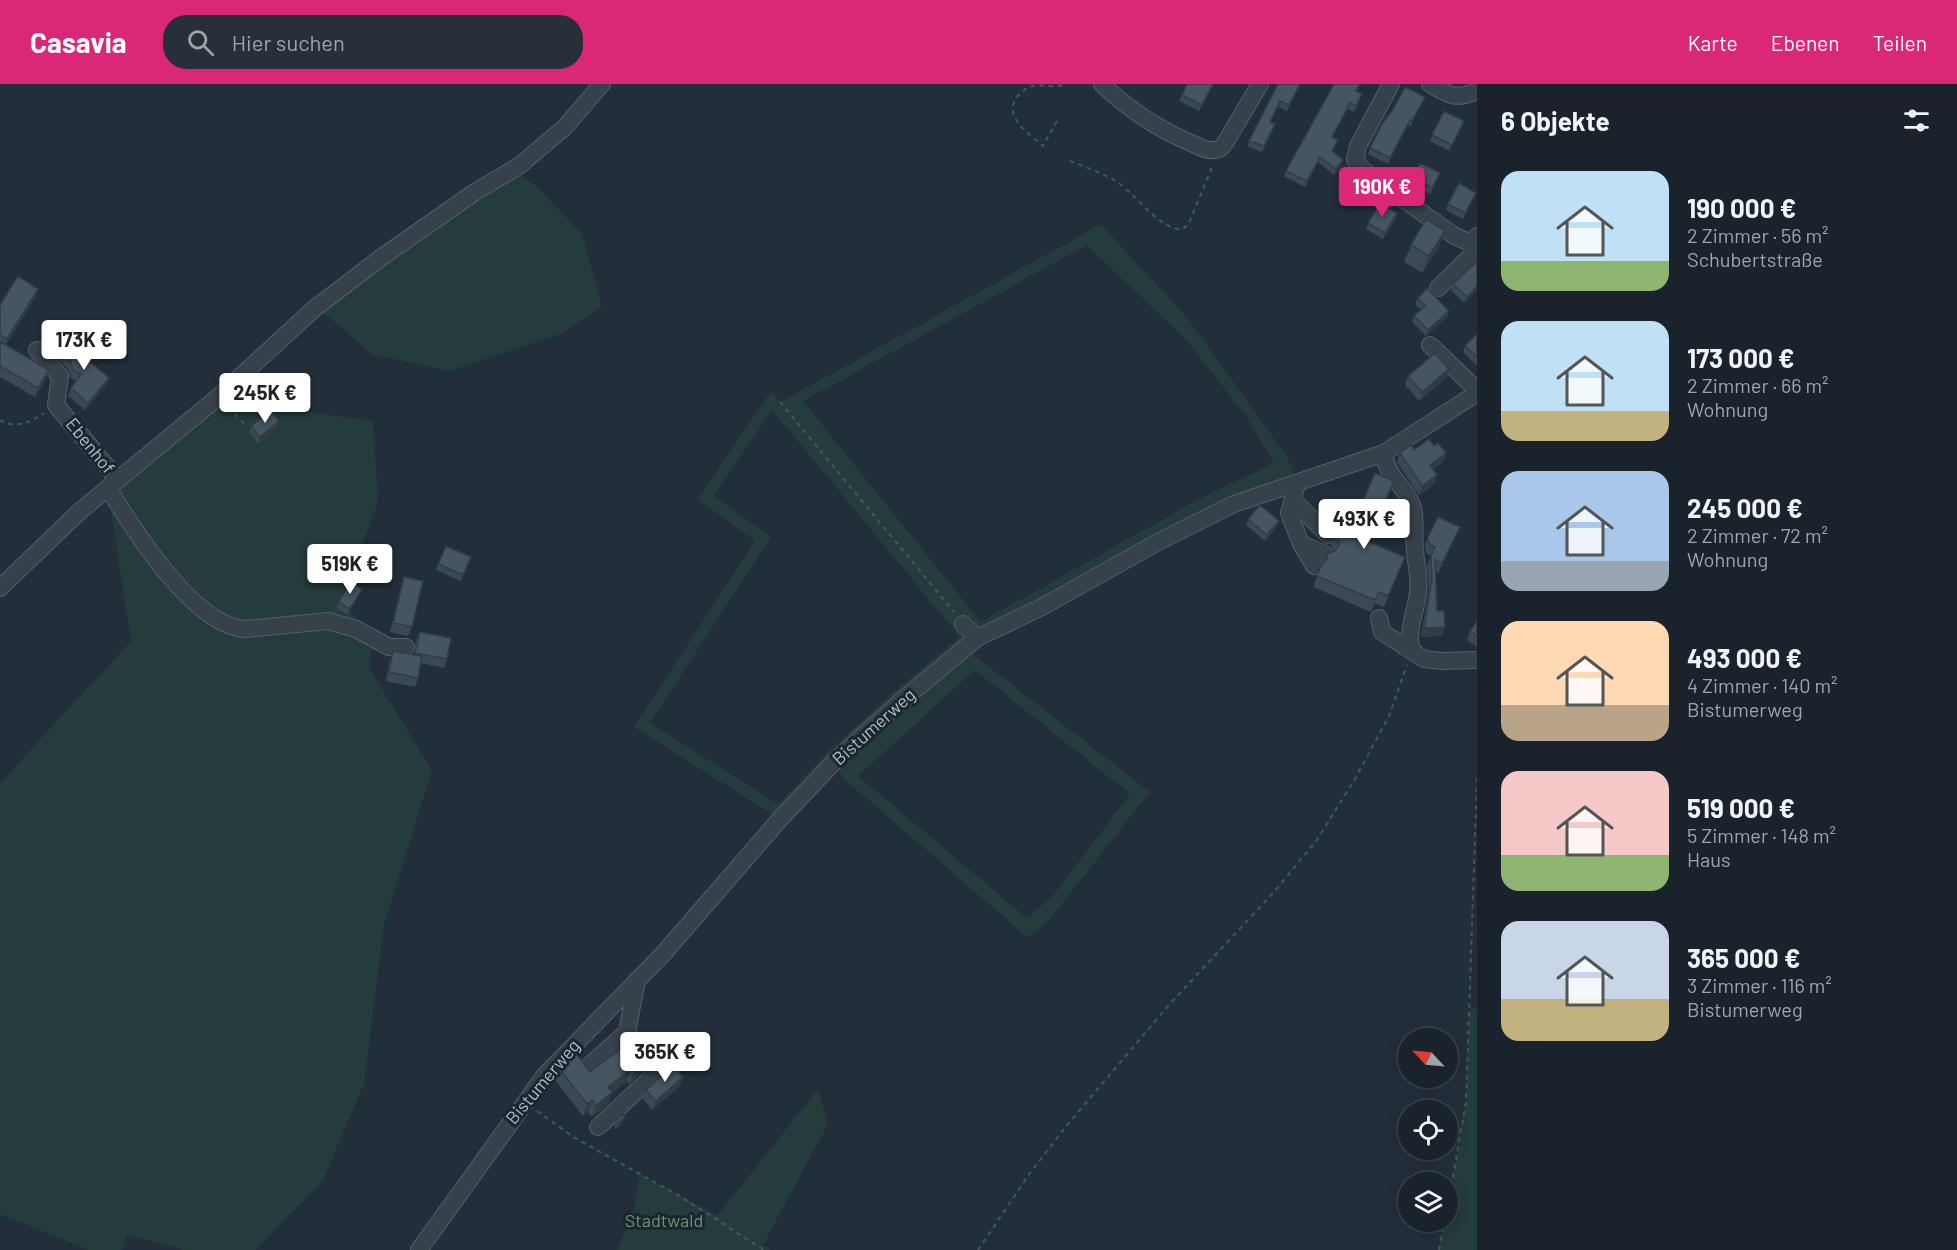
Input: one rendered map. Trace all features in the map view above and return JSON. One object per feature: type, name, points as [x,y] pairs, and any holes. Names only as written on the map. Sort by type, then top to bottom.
[{"type":"street","points":[[0,588],[79,512],[217,398],[315,308],[382,257],[475,192],[519,166],[572,120],[602,84]]},
{"type":"street","points":[[1102,84],[1137,114],[1156,126],[1207,150],[1222,148],[1260,84]]},
{"type":"street","points":[[1391,84],[1358,146],[1355,160],[1364,170],[1453,235],[1474,239],[1476,251],[1438,288]]},
{"type":"street","points":[[1430,84],[1460,98],[1477,91]]},
{"type":"street","points":[[1430,345],[1477,392]]},
{"type":"street","name":"Ebenhof","points":[[38,350],[60,376],[56,405],[113,484],[130,525],[160,567],[208,614],[221,624],[237,629],[328,621],[356,629],[389,647],[406,647]]},
{"type":"street","name":"Bistumerweg","points":[[419,1250],[545,1075],[663,954],[780,819],[836,760],[899,703],[977,638],[1042,607],[1234,504],[1295,492],[1384,453],[1477,392]]},
{"type":"street","points":[[1384,453],[1387,469],[1412,505],[1414,550],[1419,572],[1409,642],[1412,651]]},
{"type":"street","points":[[1295,492],[1328,535]]},
{"type":"street","points":[[1295,492],[1289,513],[1301,544],[1320,560]]},
{"type":"street","points":[[1379,618],[1382,632],[1424,659],[1477,660]]},
{"type":"street","points":[[963,624],[977,638]]},
{"type":"street","points":[[590,1065],[627,1032],[637,980]]},
{"type":"street","points":[[598,1127],[656,1073],[657,1067],[627,1032]]},
{"type":"path","points":[[1056,121],[1043,146],[1012,115],[1014,102],[1024,90],[1032,86],[1065,84]]},
{"type":"path","points":[[1070,161],[1116,181],[1157,218],[1177,230],[1184,229],[1194,214],[1213,167],[1214,150]]},
{"type":"path","points":[[217,398],[246,425]]},
{"type":"path","points":[[780,402],[963,624]]},
{"type":"path","points":[[0,420],[16,425],[27,423],[56,405]]},
{"type":"path","points":[[978,1250],[1030,1173],[1068,1124],[1168,1006],[1274,892],[1317,840],[1355,779],[1389,716],[1412,651]]},
{"type":"path","points":[[1454,1172],[1466,1102],[1477,778]]},
{"type":"path","points":[[524,1102],[575,1138],[683,1198],[762,1249]]},
{"type":"path","points":[[1439,1250],[1442,1232]]},
{"type":"green space","points":[[516,173],[534,184],[582,234],[602,306],[560,334],[448,371],[372,354],[319,309]]},
{"type":"green space","points":[[1101,224],[1189,320],[1288,458],[1297,484],[1234,504],[965,648],[1150,792],[1045,925],[1027,937],[842,777],[836,760],[780,819],[634,727],[755,541],[698,499],[771,391],[781,402]],"holes":[[[1087,245],[1187,341],[1246,416],[1274,463],[1190,504],[981,622],[803,401]],[[772,410],[960,637],[891,694],[828,752],[778,804],[650,723],[771,537],[714,496]],[[975,670],[1130,794],[1052,897],[1027,918],[858,776]]]},
{"type":"green space","points":[[250,372],[301,411],[373,421],[378,502],[341,601],[374,636],[369,668],[432,770],[384,924],[364,1084],[323,1180],[256,1250],[186,1250],[127,1235],[121,1250],[89,1250],[0,1214],[0,783],[131,641],[110,504],[120,481]]},
{"type":"green space","points":[[1470,1006],[1477,1010],[1477,1250],[1439,1250],[1442,1232],[1458,1232],[1458,1172],[1454,1172],[1456,1160],[1458,1160],[1466,1102]]},
{"type":"green space","name":"Stadtwald","points":[[818,1089],[828,1124],[763,1245],[771,1250],[617,1250],[633,1213],[640,1174],[717,1216]]},
{"type":"building","points":[[1187,84],[1213,84],[1202,105],[1182,95]]},
{"type":"building","points":[[1278,84],[1300,84],[1289,105],[1280,101],[1270,122],[1275,124],[1264,146],[1249,141]]},
{"type":"building","points":[[1334,84],[1360,84],[1356,91],[1362,94],[1356,106],[1350,103],[1332,137],[1338,140],[1332,151],[1343,160],[1336,169],[1320,157],[1307,181],[1286,171]]},
{"type":"building","points":[[1405,87],[1425,97],[1390,158],[1370,148]]},
{"type":"building","points":[[1444,111],[1464,121],[1452,145],[1432,135]]},
{"type":"building","points":[[1420,163],[1440,173],[1432,188],[1412,178]]},
{"type":"building","points":[[1459,183],[1476,193],[1465,213],[1448,204]]},
{"type":"building","points":[[1380,203],[1397,213],[1385,233],[1368,223]]},
{"type":"building","points":[[1426,219],[1445,231],[1429,256],[1411,245]]},
{"type":"building","points":[[1477,261],[1477,286],[1467,297],[1453,284]]},
{"type":"building","points":[[18,276],[38,289],[7,339],[0,335],[0,305]]},
{"type":"building","points":[[1427,288],[1449,311],[1428,330],[1414,316],[1425,306],[1418,298]]},
{"type":"building","points":[[1477,334],[1477,357],[1465,346]]},
{"type":"building","points":[[73,336],[87,343],[81,354],[109,378],[88,403],[71,388],[81,374],[73,370],[71,362],[63,353]]},
{"type":"building","points":[[1,342],[49,370],[38,388],[0,366]]},
{"type":"building","points":[[1435,353],[1449,369],[1422,392],[1408,376]]},
{"type":"building","points":[[271,410],[279,421],[260,437],[251,426]]},
{"type":"building","points":[[1429,439],[1434,446],[1438,443],[1446,453],[1430,465],[1437,475],[1422,486],[1400,453],[1411,445],[1414,450]]},
{"type":"building","points":[[1375,473],[1394,481],[1367,541],[1405,557],[1388,596],[1379,592],[1375,600],[1317,576],[1328,553],[1335,551],[1339,546],[1335,534],[1340,530],[1349,534]]},
{"type":"building","points":[[1260,505],[1279,521],[1267,535],[1248,519]]},
{"type":"building","points":[[1438,517],[1460,527],[1442,563],[1435,560],[1437,611],[1444,611],[1445,627],[1424,628],[1432,579],[1431,556],[1435,547],[1429,544],[1428,537]]},
{"type":"building","points":[[446,546],[471,557],[463,575],[438,564]]},
{"type":"building","points":[[404,577],[423,581],[412,627],[393,623]]},
{"type":"building","points":[[350,582],[362,589],[350,609],[339,602]]},
{"type":"building","points":[[1477,621],[1477,636],[1470,631]]},
{"type":"building","points":[[420,632],[451,638],[447,659],[415,653]]},
{"type":"building","points":[[393,651],[422,656],[418,678],[389,672]]},
{"type":"building","points":[[634,1039],[649,1057],[634,1072],[631,1069],[608,1087],[612,1092],[596,1106],[592,1100],[587,1104],[559,1068],[575,1052],[590,1072]]},
{"type":"building","points":[[670,1062],[683,1077],[656,1101],[646,1090],[666,1072]]},
{"type":"building","points":[[623,1114],[625,1117],[618,1123],[616,1121]]}]
